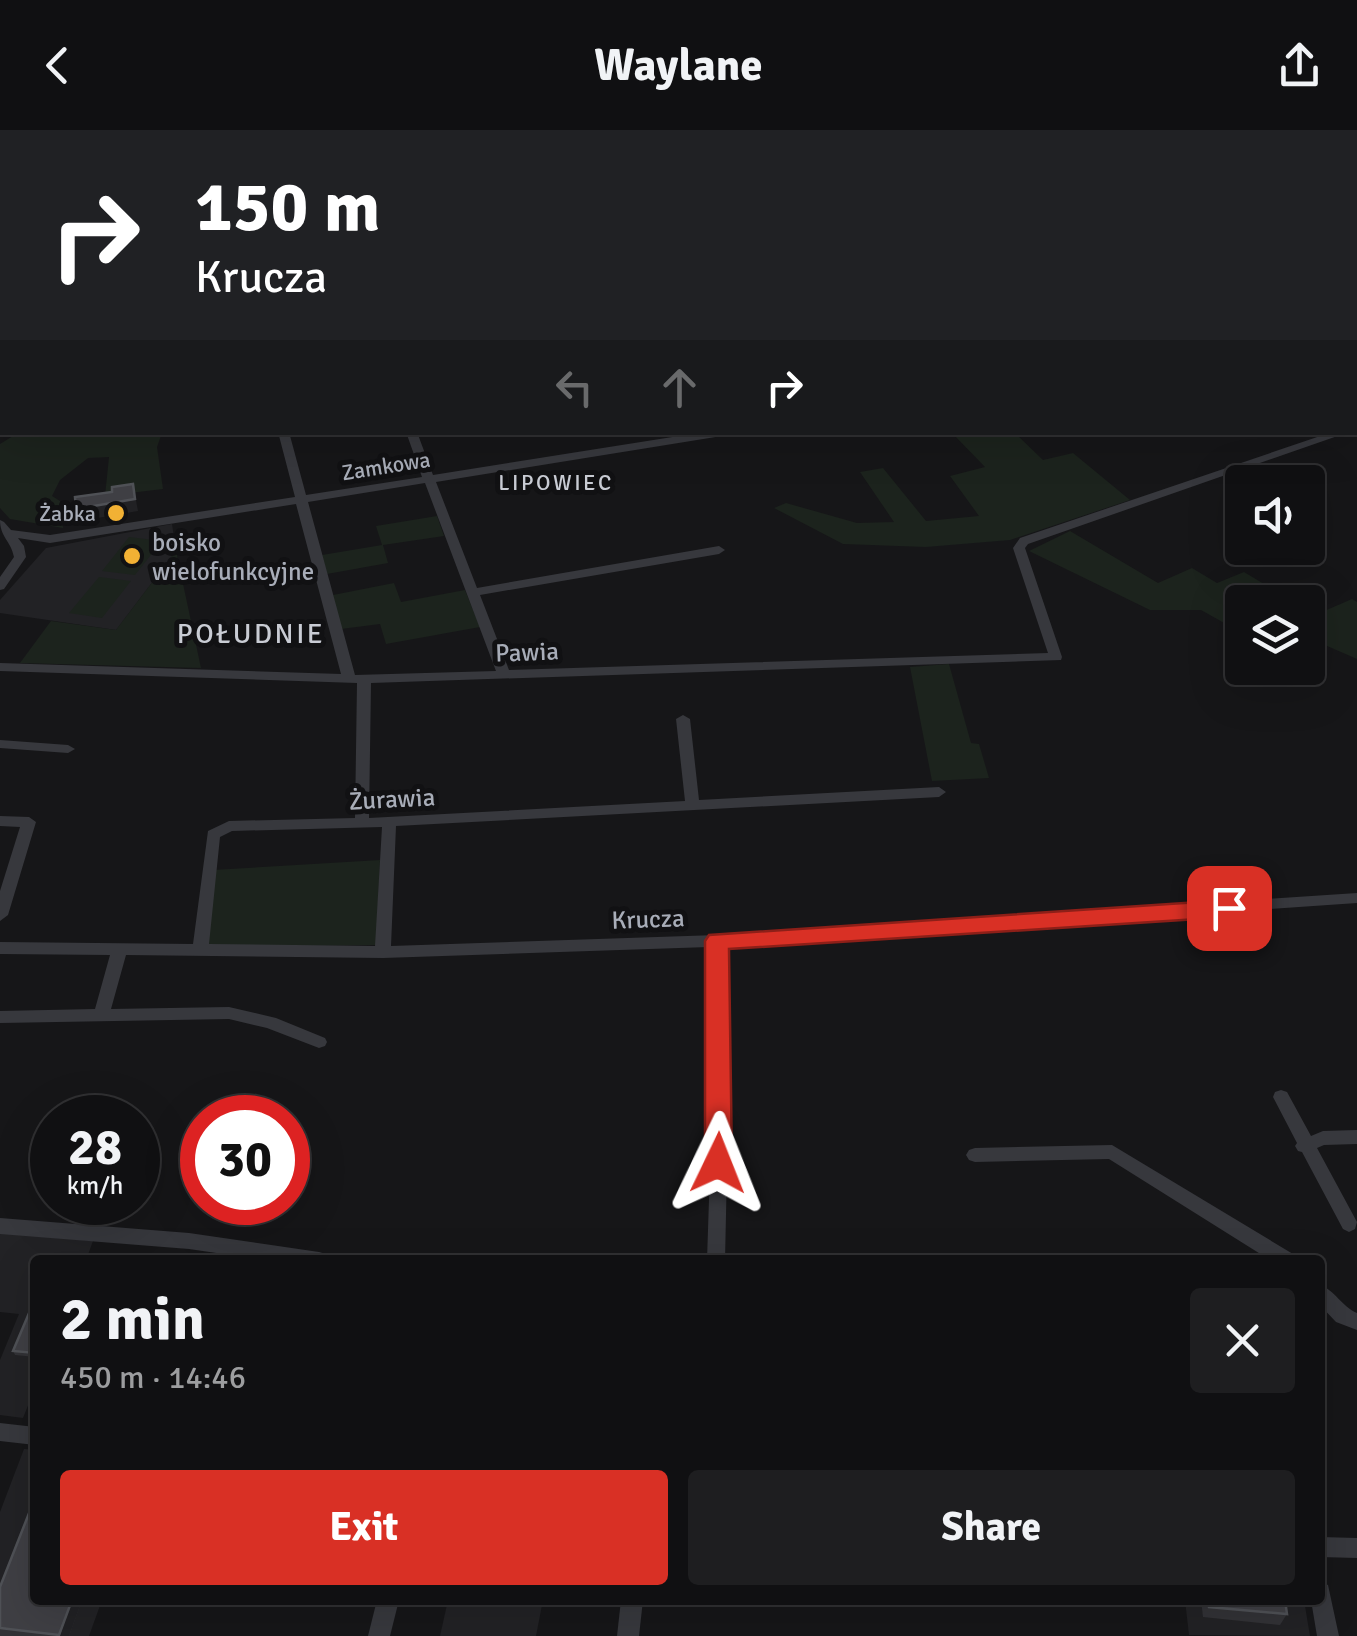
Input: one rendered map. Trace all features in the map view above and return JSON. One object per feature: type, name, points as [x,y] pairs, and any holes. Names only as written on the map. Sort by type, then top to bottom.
[{"type":"street","points":[[284,435],[356,679],[362,823]]},
{"type":"street","points":[[412,435],[504,675]]},
{"type":"street","name":"Zamkowa","points":[[18,547],[709,435]]},
{"type":"street","name":"Pawia","points":[[0,667],[356,679],[1056,657],[1019,548],[1024,540],[1335,435]]},
{"type":"street","points":[[4,529],[18,547],[20,557],[15,569]]},
{"type":"street","name":"Zamkowa","points":[[4,529],[43,540]]},
{"type":"street","points":[[0,586],[43,540]]},
{"type":"street","points":[[471,593],[719,550]]},
{"type":"street","points":[[683,719],[692,803]]},
{"type":"street","points":[[0,744],[68,749]]},
{"type":"street","name":"Żurawia","points":[[200,951],[213,835],[218,830],[939,792]]},
{"type":"street","points":[[0,820],[30,822],[0,915]]},
{"type":"street","points":[[383,952],[389,822]]},
{"type":"street","name":"Krucza","points":[[0,948],[383,952],[717,941],[944,929],[1357,898]]},
{"type":"street","points":[[716,1255],[721,1078],[717,941]]},
{"type":"street","points":[[101,1017],[118,952]]},
{"type":"street","points":[[0,1016],[229,1012],[270,1022],[319,1042]]},
{"type":"street","points":[[1281,1097],[1304,1146],[1354,1229]]},
{"type":"street","points":[[1304,1146],[1324,1138],[1357,1136]]},
{"type":"street","points":[[975,1155],[1112,1152],[1278,1255]]},
{"type":"street","points":[[0,1226],[188,1241],[285,1255]]},
{"type":"street","points":[[1325,1297],[1350,1319]]},
{"type":"street","points":[[1325,1316],[1350,1319]]},
{"type":"street","points":[[0,1432],[30,1435]]},
{"type":"street","points":[[1325,1547],[1357,1548]]},
{"type":"street","points":[[379,1636],[387,1605]]},
{"type":"street","points":[[628,1636],[631,1605]]},
{"type":"street","points":[[1322,1605],[1328,1636]]},
{"type":"shaded area","points":[[15,435],[161,435],[157,447],[163,489],[105,496],[109,457],[88,458],[60,480],[52,496],[60,501],[63,528],[10,519],[0,508],[0,444]]},
{"type":"shaded area","points":[[954,435],[1017,435],[1043,460],[1073,453],[1130,500],[1010,540],[926,547],[843,544],[774,508],[786,503],[857,523],[894,522],[860,472],[883,468],[926,521],[979,516],[950,476],[985,467]]},
{"type":"shaded area","points":[[437,516],[444,536],[383,545],[388,563],[327,574],[322,555],[382,545],[376,526]]},
{"type":"shaded area","points":[[172,524],[176,551],[116,630],[0,613],[0,600],[46,548]]},
{"type":"shaded area","points":[[1070,531],[1158,583],[1192,568],[1217,583],[1244,572],[1266,585],[1225,585],[1225,623],[1201,610],[1150,610],[1029,551]]},
{"type":"shaded area","name":"boisko wielofunkcyjne","points":[[129,537],[162,541],[135,575],[102,571]]},
{"type":"shaded area","points":[[176,551],[201,668],[20,663],[51,621],[116,630]]},
{"type":"shaded area","points":[[99,577],[131,581],[102,618],[69,613]]},
{"type":"shaded area","points":[[394,583],[401,602],[465,590],[480,627],[386,644],[380,624],[341,629],[333,595]]},
{"type":"shaded area","points":[[1352,599],[1357,602],[1357,659],[1325,645],[1325,611]]},
{"type":"shaded area","points":[[949,664],[971,743],[979,744],[989,778],[932,781],[910,667]]},
{"type":"shaded area","points":[[380,860],[376,945],[208,947],[213,870]]},
{"type":"shaded area","points":[[0,1233],[93,1241],[88,1255],[30,1255],[30,1400],[23,1418],[0,1415],[0,1360],[19,1314],[0,1312]]},
{"type":"shaded area","points":[[24,1449],[30,1450],[30,1605],[100,1605],[89,1636],[0,1636],[0,1512]]},
{"type":"shaded area","points":[[447,1605],[542,1605],[536,1636],[440,1636]]},
{"type":"shaded area","points":[[1186,1605],[1305,1605],[1310,1636],[1189,1635]]},
{"type":"building","points":[[133,484],[135,499],[76,509],[75,497],[112,492],[112,487]]},
{"type":"building","points":[[30,1311],[30,1353],[13,1351]]},
{"type":"building","points":[[30,1511],[30,1605],[70,1605],[59,1635],[0,1628],[0,1587]]},
{"type":"building","points":[[1286,1605],[1287,1614],[1209,1607]]},
{"type":"place","name":"Żabka","points":[[116,513]]},
{"type":"place","name":"boisko wielofunkcyjne","points":[[132,556]]},
{"type":"district","name":"LIPOWIEC","points":[[556,482]]},
{"type":"district","name":"POŁUDNIE","points":[[251,634]]},
{"type":"route","points":[[718,1163],[721,1078],[717,941],[1229,908]]}]
